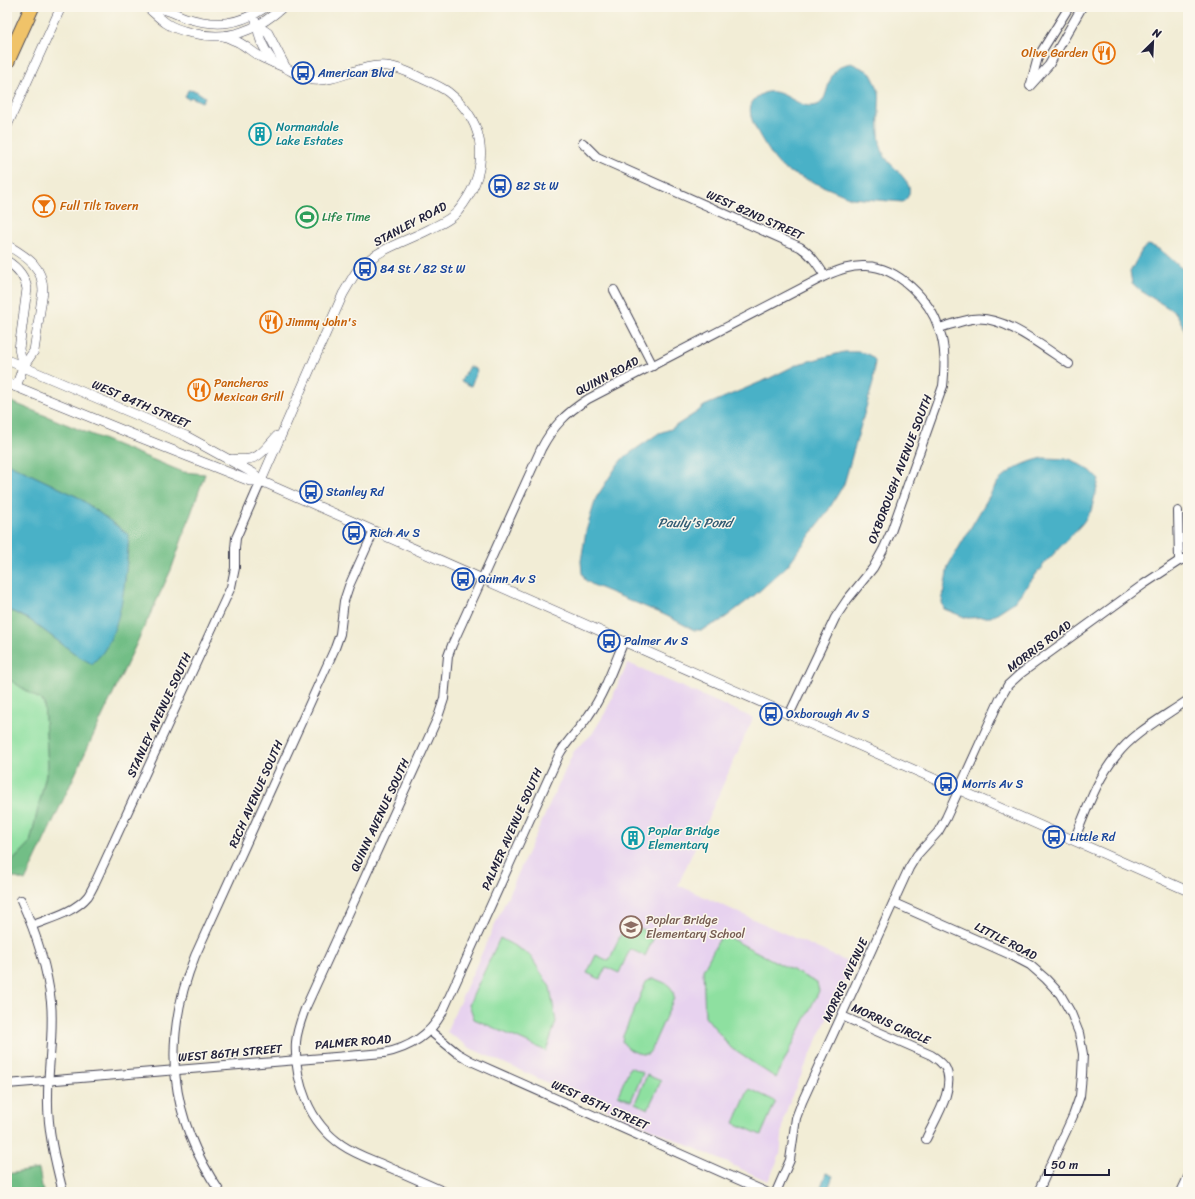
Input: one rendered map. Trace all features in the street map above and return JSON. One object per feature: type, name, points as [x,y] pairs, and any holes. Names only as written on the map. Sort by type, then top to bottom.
[{"type":"highway","points":[[7,62],[32,7]]},
{"type":"street","points":[[7,126],[60,7]]},
{"type":"street","points":[[147,7],[167,24],[182,30],[199,34],[224,36],[242,33],[258,26],[272,17],[283,7]]},
{"type":"street","points":[[154,7],[212,24],[227,23],[252,16],[266,7]]},
{"type":"street","points":[[1069,7],[1038,57],[1030,86],[1049,64],[1082,7]]},
{"type":"street","points":[[252,16],[258,26],[260,38],[270,58],[276,65]]},
{"type":"street","points":[[258,26],[268,33],[286,68]]},
{"type":"street","points":[[224,36],[239,42],[276,65],[286,68]]},
{"type":"street","name":"STANLEY ROAD","points":[[261,481],[341,299],[356,273],[367,261],[442,223],[456,213],[467,201],[477,179],[480,159],[479,138],[476,126],[468,113],[447,91],[398,68],[389,66],[368,66],[338,77],[313,80],[299,76],[286,68]]},
{"type":"street","name":"WEST 82ND STREET","points":[[583,143],[597,157],[800,247],[807,252],[825,276]]},
{"type":"street","points":[[7,245],[21,254],[36,267],[43,283],[34,351],[23,368],[16,387]]},
{"type":"street","points":[[7,261],[20,272],[26,280],[27,289],[19,349],[23,368]]},
{"type":"street","points":[[825,276],[852,266],[883,268],[896,275],[910,286],[922,299],[939,328],[973,319],[986,319],[999,322],[1012,327],[1069,364]]},
{"type":"street","name":"QUINN ROAD","points":[[482,579],[541,449],[549,434],[560,420],[573,408],[825,276]]},
{"type":"street","points":[[614,290],[652,366]]},
{"type":"street","name":"OXBOROUGH AVENUE SOUTH","points":[[789,714],[834,618],[873,568],[891,532],[944,386],[944,350],[939,328]]},
{"type":"street","name":"WEST 84TH STREET","points":[[7,360],[23,368],[154,421],[186,436],[228,459],[253,474],[261,481],[1188,891]]},
{"type":"street","name":"WEST 84TH STREET","points":[[7,383],[139,438],[250,481],[261,481]]},
{"type":"street","points":[[228,459],[244,460],[255,458],[261,454],[283,430]]},
{"type":"street","name":"STANLEY AVENUE SOUTH","points":[[33,925],[78,905],[88,896],[94,885],[230,587],[235,568],[236,538],[261,481]]},
{"type":"street","points":[[1178,511],[1178,561],[1188,558]]},
{"type":"street","name":"RICH AVENUE SOUTH","points":[[220,1192],[208,1175],[195,1151],[185,1124],[178,1098],[175,1070],[175,1026],[179,1005],[186,979],[335,648],[340,634],[344,600],[374,531]]},
{"type":"street","name":"MORRIS ROAD","points":[[960,789],[1000,699],[1008,685],[1020,674],[1178,561]]},
{"type":"street","name":"QUINN AVENUE SOUTH","points":[[297,1060],[296,1040],[305,1009],[438,717],[444,699],[448,656],[482,579]]},
{"type":"street","name":"PALMER AVENUE SOUTH","points":[[430,1031],[442,1013],[563,746],[584,723],[596,705],[624,641]]},
{"type":"street","points":[[1074,840],[1098,784],[1116,755],[1127,743],[1140,733],[1188,700]]},
{"type":"street","name":"MORRIS AVENUE","points":[[776,1192],[790,1160],[796,1118],[802,1102],[916,855],[938,832],[960,789]]},
{"type":"street","points":[[21,900],[33,925],[39,943],[51,1002],[52,1033],[48,1081],[50,1132],[56,1166],[63,1192]]},
{"type":"street","name":"LITTLE ROAD","points":[[894,902],[1030,965],[1060,994],[1071,1013],[1079,1033],[1083,1054],[1080,1096],[1073,1116],[1038,1192]]},
{"type":"street","name":"MORRIS CIRCLE","points":[[842,1016],[931,1055],[945,1068],[949,1086],[946,1096],[926,1139]]},
{"type":"street","name":"PALMER ROAD","points":[[297,1060],[396,1051],[409,1046],[430,1031]]},
{"type":"street","name":"WEST 85TH STREET","points":[[430,1031],[457,1053],[471,1061],[766,1192]]},
{"type":"street","name":"WEST 86TH STREET","points":[[7,1084],[297,1060],[299,1080],[305,1100],[327,1133],[342,1145],[360,1155],[445,1192]]},
{"type":"street","points":[[1181,1192],[1188,1176]]},
{"type":"shaded area","name":"Poplar Bridge Elementary School","points":[[628,663],[753,718],[678,885],[852,964],[790,1100],[784,1118],[780,1155],[768,1181],[470,1048],[447,1032],[574,751],[592,734],[605,713]]},
{"type":"green space","points":[[7,400],[183,472],[205,474],[171,570],[25,881],[7,875],[7,867],[30,843],[48,766],[44,702],[7,678],[7,609],[30,620],[78,656],[103,652],[115,626],[125,582],[129,535],[78,497],[7,463]]},
{"type":"green space","points":[[7,678],[44,702],[48,766],[30,843],[7,867]]},
{"type":"green space","points":[[626,922],[655,935],[645,956],[630,949],[619,973],[606,967],[600,979],[587,973],[596,955],[609,961]]},
{"type":"green space","points":[[722,934],[817,983],[819,991],[776,1078],[731,1048],[705,1016],[703,970]]},
{"type":"green space","points":[[500,938],[529,954],[550,987],[556,1022],[546,1051],[474,1019],[469,1004]]},
{"type":"green space","points":[[653,978],[668,985],[674,993],[674,998],[651,1050],[648,1054],[640,1054],[630,1049],[622,1041],[646,982]]},
{"type":"green space","points":[[630,1067],[643,1073],[631,1101],[618,1095]]},
{"type":"green space","points":[[647,1075],[661,1081],[648,1109],[635,1103]]},
{"type":"green space","points":[[750,1089],[775,1101],[761,1135],[734,1123]]},
{"type":"green space","points":[[39,1169],[43,1192],[7,1192],[7,1174]]},
{"type":"water","points":[[851,63],[870,72],[878,89],[880,143],[884,155],[908,184],[908,196],[903,202],[851,198],[787,171],[774,158],[754,125],[750,111],[751,105],[760,95],[768,92],[775,92],[803,105],[817,105],[822,102],[825,97],[831,77],[842,66]]},
{"type":"water","points":[[188,90],[196,91],[205,97],[202,102],[191,97],[189,99],[185,97]]},
{"type":"water","points":[[1148,245],[1159,249],[1188,273],[1188,337],[1175,312],[1141,291],[1132,283],[1130,272],[1142,250]]},
{"type":"water","name":"Pauly's Pond","points":[[844,352],[865,353],[875,360],[873,383],[844,484],[826,514],[787,566],[755,595],[722,620],[702,630],[694,630],[665,615],[593,585],[585,580],[582,573],[581,561],[586,531],[596,498],[623,458],[659,433],[671,429],[704,406],[770,378],[798,364]]},
{"type":"water","points":[[469,366],[477,370],[471,386],[461,381]]},
{"type":"water","points":[[1043,458],[1070,459],[1091,471],[1099,480],[1091,511],[1082,524],[1045,563],[1014,602],[991,617],[967,618],[944,609],[942,602],[948,566],[997,483],[1006,474],[1018,467]]},
{"type":"water","points":[[7,463],[78,497],[129,535],[123,596],[116,626],[103,652],[92,664],[78,656],[30,620],[7,609]]},
{"type":"water","points":[[826,1173],[833,1176],[828,1189],[821,1187]]},
{"type":"place","name":"Olive Garden","points":[[1104,53]]},
{"type":"place","name":"American Blvd","points":[[303,73]]},
{"type":"place","name":"Normandale Lake Estates","points":[[260,134]]},
{"type":"place","name":"82 St W","points":[[500,186]]},
{"type":"place","name":"Full Tilt Tavern","points":[[44,206]]},
{"type":"place","name":"Life Time","points":[[307,217]]},
{"type":"place","name":"84 St / 82 St W","points":[[365,269]]},
{"type":"place","name":"Jimmy John's","points":[[271,322]]},
{"type":"place","name":"Pancheros Mexican Grill","points":[[199,390]]},
{"type":"place","name":"Stanley Rd","points":[[311,492]]},
{"type":"place","name":"Rich Av S","points":[[354,533]]},
{"type":"place","name":"Quinn Av S","points":[[463,579]]},
{"type":"place","name":"Palmer Av S","points":[[609,641]]},
{"type":"place","name":"Oxborough Av S","points":[[771,714]]},
{"type":"place","name":"Morris Av S","points":[[946,784]]},
{"type":"place","name":"Little Rd","points":[[1054,837]]},
{"type":"place","name":"Poplar Bridge Elementary","points":[[633,838]]},
{"type":"place","name":"Poplar Bridge Elementary School","points":[[631,927]]}]
